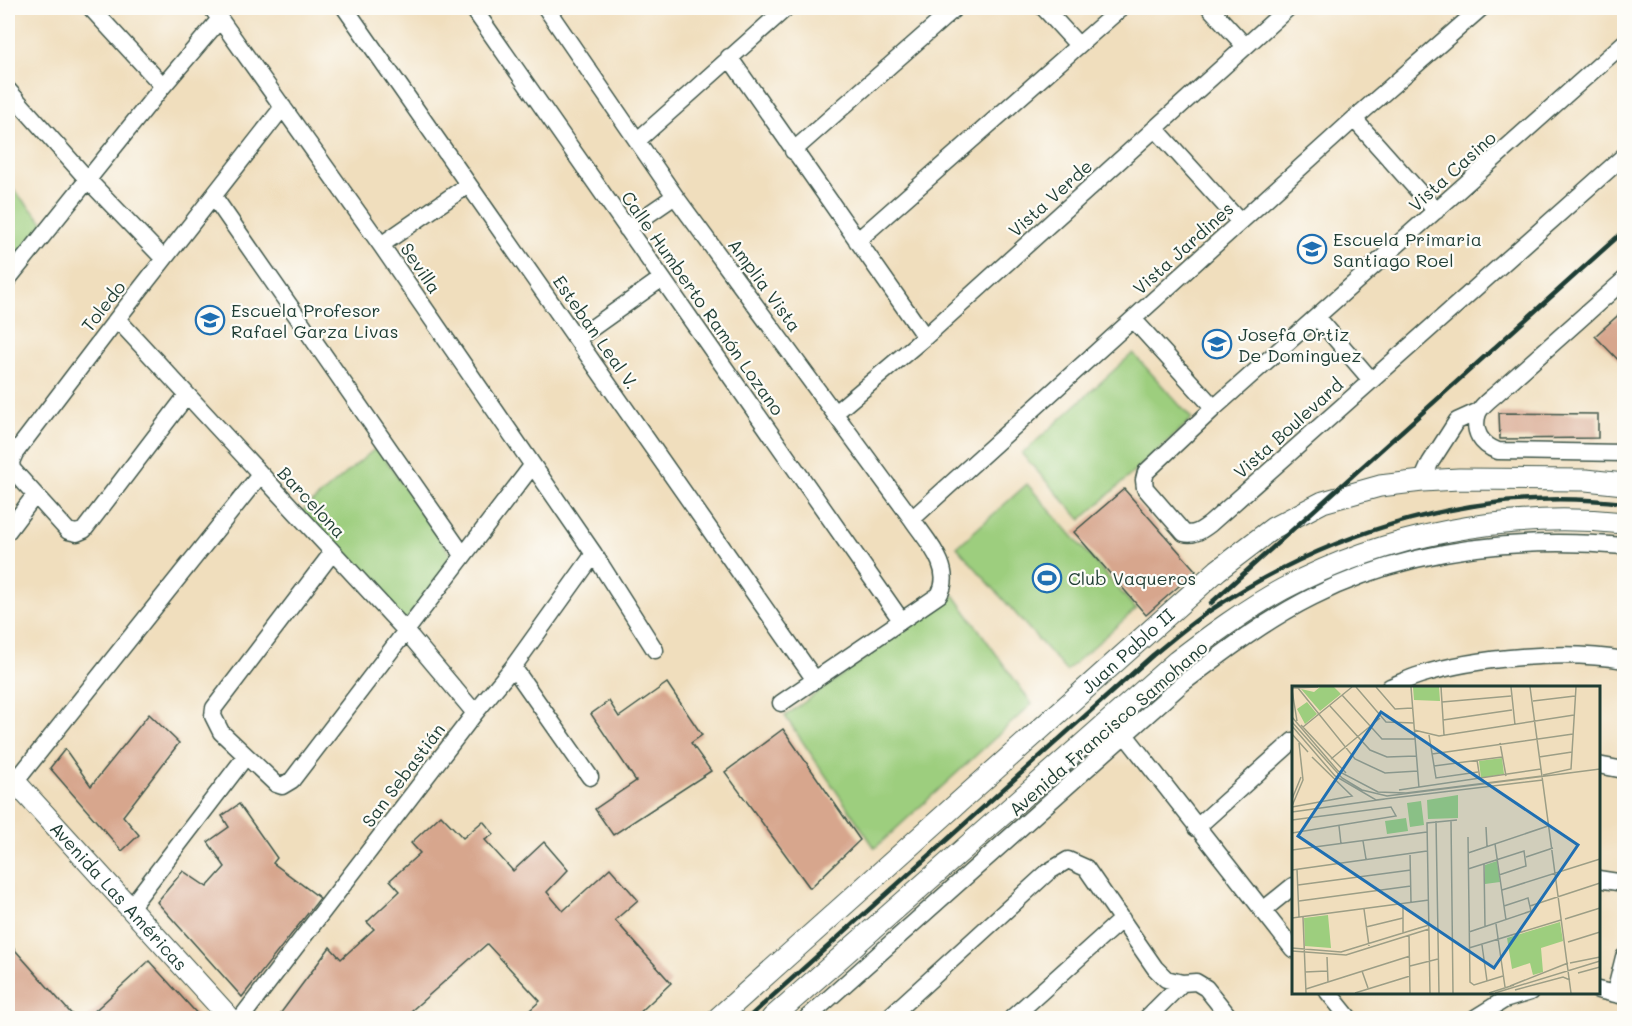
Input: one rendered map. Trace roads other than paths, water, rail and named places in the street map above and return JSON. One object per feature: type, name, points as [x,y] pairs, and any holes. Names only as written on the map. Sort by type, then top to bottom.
[{"type":"main road","name":"Juan Pablo II","points":[[718,1018],[1218,570],[1273,528],[1323,502],[1380,486],[1422,481],[1586,480],[1624,483]]},
{"type":"main road","points":[[772,1018],[1177,661],[1228,623],[1283,589],[1351,559],[1399,543],[1460,528],[1520,520],[1589,519],[1624,523]]},
{"type":"main road","name":"Avenida Las Américas","points":[[10,782],[230,1018]]},
{"type":"street","points":[[91,8],[162,86]]},
{"type":"street","name":"Esteban Leal V.","points":[[345,8],[815,680]]},
{"type":"street","name":"Calle Humberto Ramón Lozano","points":[[473,8],[901,620]]},
{"type":"street","name":"Amplia Vista","points":[[546,8],[675,196],[912,519],[943,567],[945,578],[939,595],[901,620]]},
{"type":"street","points":[[793,151],[955,8]]},
{"type":"street","points":[[1044,8],[1078,45]]},
{"type":"street","points":[[857,241],[1121,8]]},
{"type":"street","points":[[1210,8],[1245,46]]},
{"type":"street","name":"Vista Verde","points":[[835,413],[925,337],[1288,8]]},
{"type":"street","name":"Vista Jardines","points":[[912,519],[1353,119],[1482,8]]},
{"type":"street","points":[[638,140],[729,57],[775,11]]},
{"type":"street","points":[[8,279],[162,86],[216,13]]},
{"type":"street","name":"Sevilla","points":[[216,13],[381,245],[594,554],[655,650]]},
{"type":"street","name":"Vista Casino","points":[[1146,472],[1214,408],[1624,43]]},
{"type":"street","points":[[729,57],[925,337]]},
{"type":"street","points":[[8,90],[88,180],[164,260]]},
{"type":"street","name":"Toledo","points":[[35,495],[12,469],[11,462],[15,453],[283,107]]},
{"type":"street","points":[[1353,119],[1436,211]]},
{"type":"street","points":[[1155,128],[1240,222]]},
{"type":"street","name":"Vista Boulevard","points":[[1146,472],[1145,488],[1184,533],[1190,535],[1210,524],[1624,156]]},
{"type":"street","points":[[381,245],[468,185]]},
{"type":"street","points":[[627,229],[675,196]]},
{"type":"street","points":[[214,197],[463,555]]},
{"type":"street","points":[[578,338],[661,279]]},
{"type":"street","points":[[1422,481],[1430,463],[1457,421],[1479,411],[1624,280]]},
{"type":"street","points":[[1317,317],[1371,380]]},
{"type":"street","name":"Barcelona","points":[[117,319],[406,631],[475,713]]},
{"type":"street","points":[[1133,319],[1214,408]]},
{"type":"street","points":[[8,531],[35,495],[68,531],[76,533],[84,530],[187,395]]},
{"type":"street","points":[[1479,411],[1477,433],[1483,444],[1498,451],[1624,453]]},
{"type":"street","points":[[332,553],[214,708],[213,716],[216,724],[246,756],[276,784],[282,786],[292,780],[532,466]]},
{"type":"street","points":[[10,782],[260,475]]},
{"type":"street","name":"Avenida Francisco Samohano","points":[[807,1018],[1183,683],[1278,616],[1344,582],[1401,563],[1449,551],[1551,543],[1624,546]]},
{"type":"street","name":"San Sebastián","points":[[241,1018],[475,713],[513,667],[594,554]]},
{"type":"street","points":[[781,703],[901,620]]},
{"type":"street","points":[[1392,686],[1419,675],[1507,659],[1599,655],[1624,660]]},
{"type":"street","points":[[513,667],[590,777]]},
{"type":"street","points":[[1126,736],[1292,948]]},
{"type":"street","points":[[1196,828],[1292,742]]},
{"type":"street","points":[[129,909],[246,756]]},
{"type":"street","points":[[1599,765],[1624,770]]},
{"type":"street","points":[[888,1018],[1048,872],[1068,860],[1086,868],[1155,968],[1166,979],[1196,982],[1206,988],[1230,1018]]},
{"type":"street","points":[[1599,879],[1624,883]]},
{"type":"street","points":[[1262,911],[1292,887]]},
{"type":"street","points":[[1012,1018],[1122,919]]},
{"type":"street","points":[[1599,990],[1620,994],[1624,957]]},
{"type":"street","points":[[1147,1018],[1182,982]]},
{"type":"street","points":[[1476,1018],[1504,1000],[1527,993]]},
{"type":"street","points":[[1335,994],[1349,1018]]},
{"type":"railway","points":[[1211,603],[1624,231]]},
{"type":"railway","points":[[748,1018],[1153,655],[1206,613],[1261,580],[1309,555],[1359,535],[1410,519],[1463,508],[1516,501],[1570,499],[1624,503]]},
{"type":"place","name":"Escuela Primaria Santiago Roel","points":[[1312,249]]},
{"type":"place","name":"Escuela Profesor Rafael Garza Livas","points":[[210,320]]},
{"type":"place","name":"Josefa Ortiz De Dominguez","points":[[1217,344]]},
{"type":"place","name":"Club Vaqueros","points":[[1047,578]]}]
